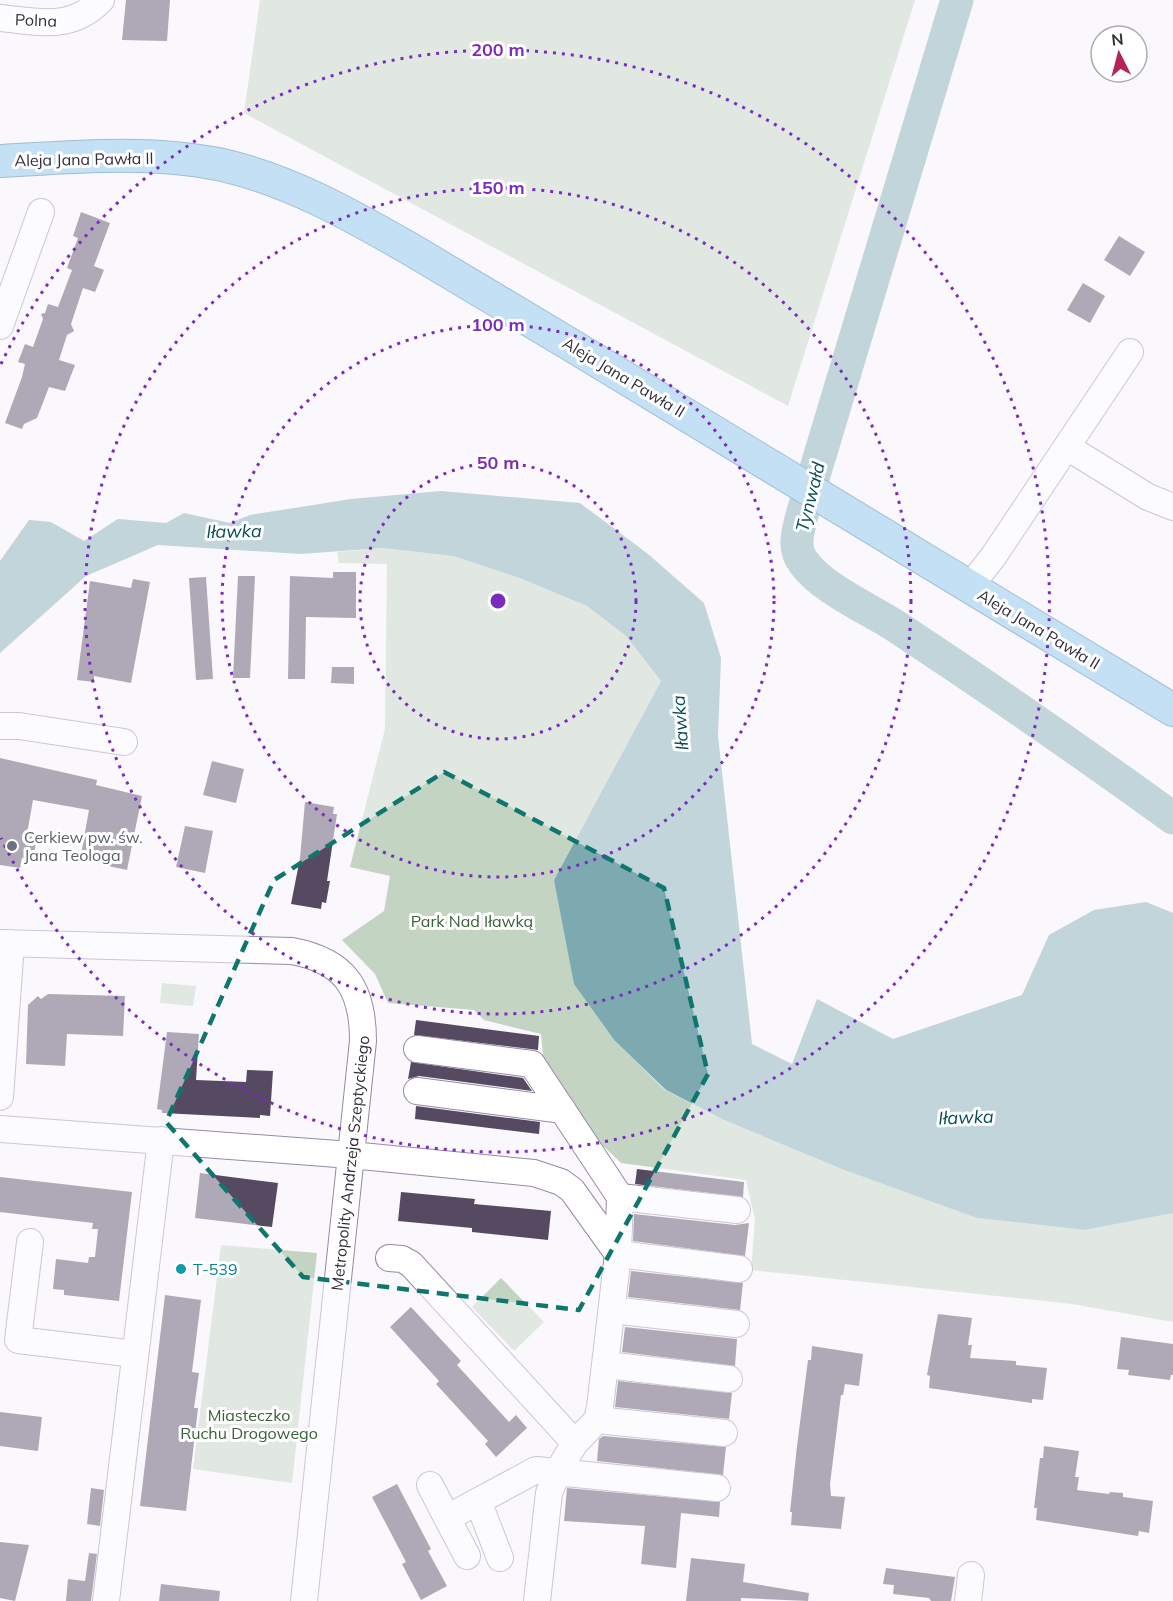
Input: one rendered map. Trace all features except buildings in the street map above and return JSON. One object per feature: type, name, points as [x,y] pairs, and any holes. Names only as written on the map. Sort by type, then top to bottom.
[{"type":"main road","name":"Aleja Jana Pawła II","points":[[0,161],[149,156],[219,164],[274,180],[352,215],[889,536],[1173,710]]},
{"type":"street","name":"Polna","points":[[0,18],[58,11],[75,19],[91,10],[101,0]]},
{"type":"street","points":[[0,326],[42,212]]},
{"type":"street","points":[[970,586],[993,557],[1130,352]]},
{"type":"street","points":[[1067,447],[1148,497],[1173,507]]},
{"type":"street","points":[[0,726],[19,726],[124,742]]},
{"type":"street","points":[[0,1097],[6,943]]},
{"type":"street","name":"Metropolity Andrzeja Szeptyckiego","points":[[6,943],[292,951],[313,955],[330,963],[344,974],[354,987],[361,1004],[363,1021],[305,1600]]},
{"type":"street","points":[[417,1048],[532,1064],[620,1197],[618,1254],[606,1365],[597,1419],[575,1443],[558,1471],[548,1500],[537,1601]]},
{"type":"street","points":[[417,1091],[563,1110]]},
{"type":"street","points":[[0,1129],[351,1155],[534,1173],[561,1182],[572,1190],[618,1254],[739,1269]]},
{"type":"street","points":[[106,1601],[161,1140]]},
{"type":"street","points":[[620,1197],[737,1210]]},
{"type":"street","points":[[30,1242],[18,1340],[135,1354]]},
{"type":"street","points":[[389,1258],[402,1259],[411,1264],[575,1443]]},
{"type":"street","points":[[612,1310],[736,1324]]},
{"type":"street","points":[[606,1365],[729,1379]]},
{"type":"street","points":[[597,1419],[724,1433]]},
{"type":"street","points":[[447,1518],[536,1470],[717,1488]]},
{"type":"street","points":[[430,1485],[467,1556]]},
{"type":"street","points":[[478,1502],[500,1558]]},
{"type":"street","points":[[968,1601],[971,1575]]},
{"type":"highlighted area","points":[[444,772],[664,888],[708,1074],[579,1310],[303,1277],[166,1122],[274,880]]},
{"type":"green space","points":[[260,0],[915,0],[788,406],[244,113]]},
{"type":"green space","name":"Park Nad Iławką","points":[[382,548],[453,556],[522,579],[587,606],[626,636],[661,681],[554,880],[615,1041],[665,1090],[722,1119],[977,1218],[1085,1230],[1173,1213],[1173,1322],[1072,1304],[751,1270],[755,1220],[746,1180],[621,1163],[595,1138],[544,1065],[541,1034],[484,1020],[474,1010],[388,1003],[375,974],[342,940],[384,911],[390,876],[350,867],[385,729],[387,564],[339,563],[337,552]]},
{"type":"green space","points":[[162,983],[196,986],[193,1006],[160,1003]]},
{"type":"green space","name":"Miasteczko Ruchu Drogowego","points":[[221,1245],[317,1253],[292,1483],[193,1469]]},
{"type":"green space","points":[[501,1278],[544,1322],[514,1351],[472,1307]]},
{"type":"water","name":"Iławka","points":[[441,491],[580,503],[648,554],[704,603],[721,658],[718,736],[752,1044],[792,1064],[817,999],[893,1039],[1022,995],[1049,935],[1094,910],[1146,902],[1173,913],[1173,1213],[1085,1230],[977,1218],[842,1169],[722,1119],[666,1090],[615,1041],[574,984],[554,880],[661,681],[626,636],[587,606],[522,579],[453,556],[382,548],[301,554],[158,545],[86,576],[0,653],[0,561],[29,520],[51,522],[84,541],[118,519],[166,523],[184,513],[230,523],[250,515],[351,499]]},
{"type":"waterway","name":"Tynwałd","points":[[957,0],[802,515],[797,540],[798,552],[812,572],[833,589],[894,625],[964,672],[1173,818]]},
{"type":"place","name":"Cerkiew pw. św. Jana Teologa","points":[[12,846]]},
{"type":"place","name":"T-539","points":[[181,1269]]}]
